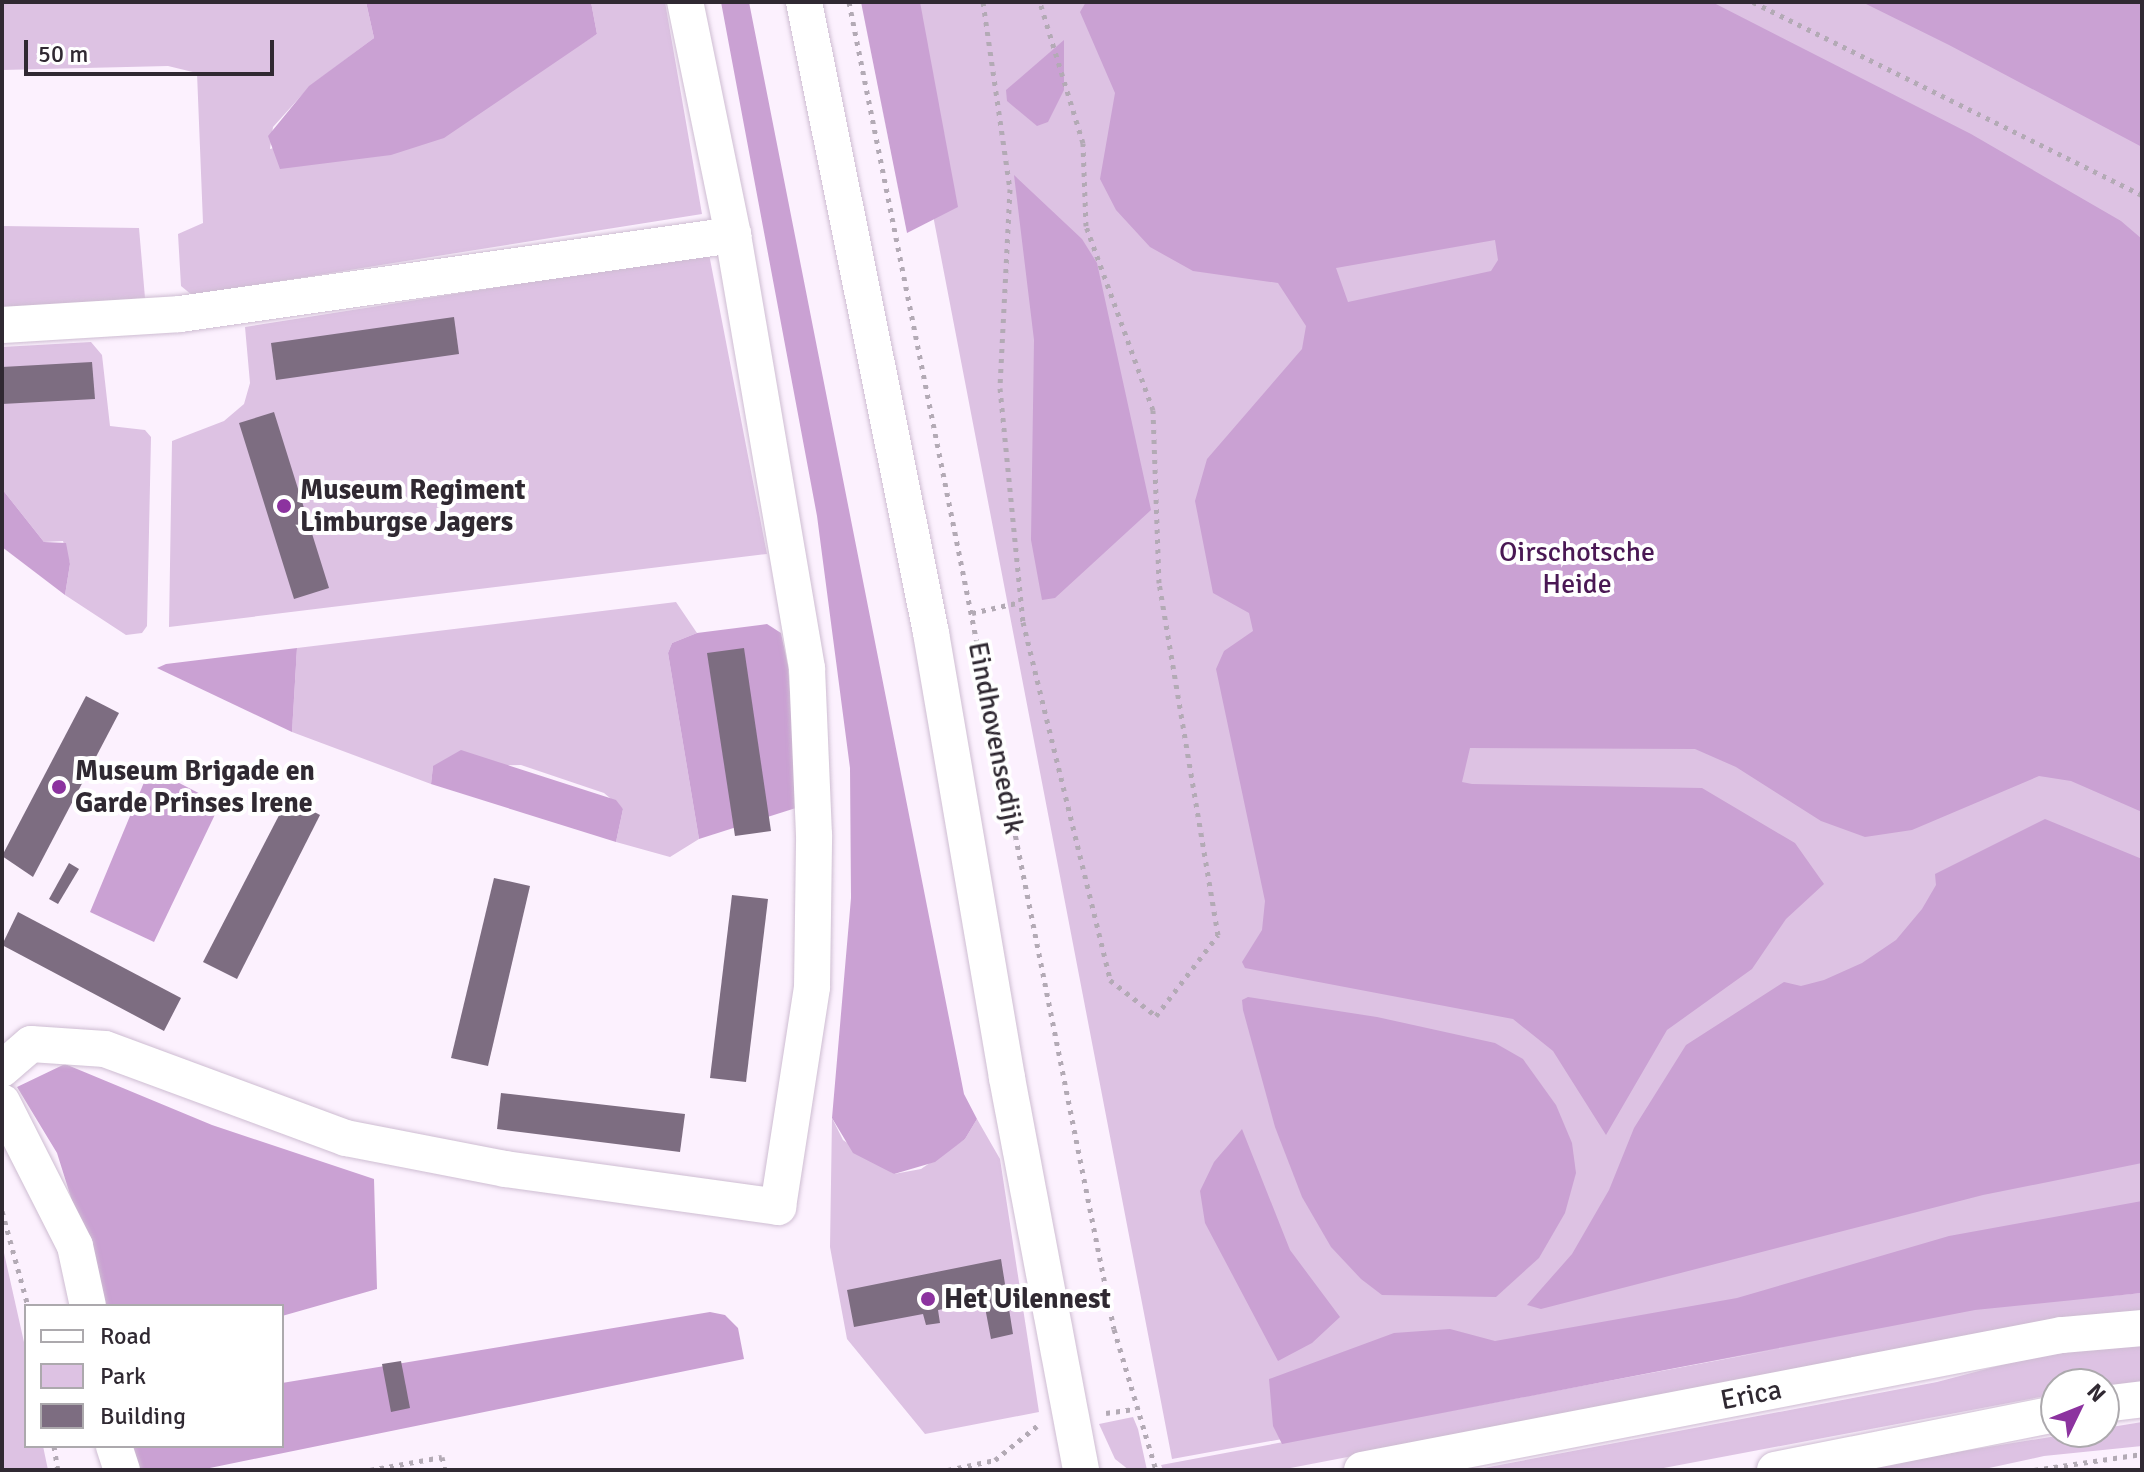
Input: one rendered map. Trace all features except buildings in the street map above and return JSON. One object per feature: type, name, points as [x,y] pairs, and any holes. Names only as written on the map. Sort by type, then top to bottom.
[{"type":"street","points":[[2,1069],[31,1044],[105,1049],[346,1138],[505,1169],[778,1207],[812,987],[814,835],[807,668],[733,235],[685,2]]},
{"type":"street","name":"Eindhovensedijk","points":[[804,2],[931,633],[1081,1470]]},
{"type":"street","points":[[2,325],[180,314],[733,235]]},
{"type":"street","points":[[2,1102],[75,1246],[88,1304]]},
{"type":"street","name":"Erica","points":[[1362,1470],[2062,1335],[2142,1328]]},
{"type":"street","points":[[2120,1402],[2142,1399]]},
{"type":"street","points":[[1775,1470],[2040,1417]]},
{"type":"street","points":[[111,1470],[112,1448]]},
{"type":"street","points":[[113,1448],[122,1470]]},
{"type":"path","name":"Eindhovensedijk","points":[[849,2],[1114,1329],[1156,1470]]},
{"type":"path","points":[[983,2],[1010,189],[1000,388],[1021,602],[1110,980],[1156,1016],[1218,935],[1159,583],[1153,410],[1086,226],[1083,143],[1040,2]]},
{"type":"path","points":[[1753,2],[2142,195]]},
{"type":"path","points":[[972,613],[1021,602]]},
{"type":"path","points":[[2,1211],[27,1304]]},
{"type":"path","points":[[54,1448],[58,1470]]},
{"type":"path","points":[[2034,1470],[2142,1454]]},
{"type":"path","points":[[370,1470],[442,1457],[445,1470]]},
{"type":"green space","points":[[2,2],[366,2],[374,38],[310,86],[273,127],[270,149],[528,78],[597,34],[591,2],[665,2],[702,214],[192,295],[181,286],[178,234],[203,223],[197,73],[168,66],[2,70]]},
{"type":"green space","points":[[366,2],[591,2],[597,34],[444,138],[391,155],[280,169],[268,136],[309,86],[374,38]]},
{"type":"green space","points":[[721,2],[749,2],[964,1094],[977,1119],[965,1139],[935,1162],[894,1174],[853,1153],[832,1118],[851,898],[850,768],[817,516]]},
{"type":"green space","points":[[861,2],[920,2],[958,207],[907,233]]},
{"type":"green space","name":"Oirschotsche Heide","points":[[892,2],[2142,2],[2142,1283],[2075,1299],[2142,1293],[2142,1318],[1786,1373],[1280,1470],[1163,1470],[1161,1465],[1784,1348],[1172,1459]]},
{"type":"green space","points":[[1086,2],[1712,2],[1971,134],[2121,221],[2142,239],[2142,812],[2071,781],[2039,776],[1912,830],[1865,837],[1821,821],[1736,767],[1695,749],[1470,748],[1462,782],[1472,784],[1702,788],[1795,843],[1824,884],[1786,919],[1752,969],[1667,1030],[1606,1135],[1553,1051],[1513,1019],[1245,968],[1242,962],[1262,930],[1265,901],[1216,669],[1224,651],[1253,631],[1249,613],[1213,593],[1195,501],[1207,459],[1302,349],[1306,326],[1278,283],[1193,271],[1150,247],[1116,210],[1100,179],[1115,93],[1080,12]],"holes":[[[1495,240],[1498,260],[1491,271],[1348,302],[1336,268]]]},
{"type":"green space","points":[[1862,2],[2142,2],[2142,147],[1949,45]]},
{"type":"green space","points":[[1064,40],[1064,90],[1048,122],[1037,126],[1007,101],[1006,90]]},
{"type":"green space","points":[[1014,175],[1082,239],[1097,263],[1151,510],[1055,598],[1042,600],[1031,540],[1034,340]]},
{"type":"green space","points":[[2,226],[139,228],[145,298],[2,309]]},
{"type":"green space","points":[[709,254],[767,554],[169,627],[172,441],[224,421],[244,404],[250,383],[245,327]]},
{"type":"green space","points":[[91,342],[102,355],[110,426],[145,430],[151,437],[147,626],[142,633],[126,635],[65,595],[70,564],[63,541],[44,542],[2,489],[2,347]]},
{"type":"green space","points":[[2,489],[44,542],[66,543],[70,564],[65,595],[2,547]]},
{"type":"green space","points":[[676,602],[697,633],[672,643],[668,653],[699,839],[670,857],[616,842],[623,809],[604,793],[521,765],[433,766],[431,784],[292,732],[297,648]]},
{"type":"green space","points":[[767,624],[781,633],[788,666],[799,807],[699,839],[668,653],[672,643],[697,633]]},
{"type":"green space","points":[[297,648],[292,732],[157,668],[166,664]]},
{"type":"green space","points":[[461,750],[616,800],[623,809],[616,842],[431,784],[433,766]]},
{"type":"green space","points":[[150,768],[220,804],[154,942],[90,912]]},
{"type":"green space","points":[[2045,819],[2142,859],[2142,1163],[1983,1195],[1541,1309],[1527,1305],[1572,1254],[1609,1190],[1634,1128],[1686,1045],[1784,982],[1801,986],[1824,980],[1862,963],[1896,940],[1922,909],[1936,885],[1935,874]]},
{"type":"green space","points":[[1248,997],[1377,1017],[1495,1043],[1523,1059],[1556,1105],[1572,1143],[1576,1173],[1565,1213],[1539,1258],[1496,1297],[1382,1295],[1361,1279],[1331,1247],[1302,1197],[1275,1127],[1243,1010],[1242,1000]]},
{"type":"green space","points":[[65,1064],[212,1125],[374,1179],[377,1289],[284,1315],[284,1304],[104,1304],[57,1153],[17,1087]]},
{"type":"green space","points":[[832,1118],[843,1140],[894,1174],[921,1169],[965,1139],[977,1119],[1000,1159],[1039,1412],[925,1434],[847,1339],[830,1247]]},
{"type":"green space","points":[[1242,1129],[1290,1250],[1340,1317],[1312,1343],[1278,1361],[1205,1223],[1200,1191],[1214,1162]]},
{"type":"green space","points":[[2142,1201],[2142,1293],[1975,1310],[1282,1444],[1273,1426],[1269,1379],[1394,1333],[1450,1329],[1495,1341],[1737,1298],[1949,1236]]},
{"type":"green space","points":[[2,1244],[24,1342],[24,1448],[43,1448],[48,1470],[2,1470]]},
{"type":"green space","points":[[710,1312],[725,1315],[738,1328],[744,1359],[200,1470],[136,1470],[131,1448],[284,1448],[284,1383]]},
{"type":"green space","points":[[2142,1339],[2142,1386],[2120,1388],[2120,1368],[2040,1368],[2040,1397],[1653,1470],[1473,1470],[1937,1382],[2082,1344]]},
{"type":"green space","points":[[1133,1417],[1147,1470],[1129,1470],[1115,1459],[1099,1424]]},
{"type":"green space","points":[[2142,1422],[2142,1446],[2044,1456],[1980,1470],[1847,1470],[2040,1439],[2040,1448],[2120,1448],[2120,1426]]},
{"type":"place","name":"Museum Regiment Limburgse Jagers","points":[[284,506]]},
{"type":"place","name":"Museum Brigade en Garde Prinses Irene","points":[[59,787]]},
{"type":"place","name":"Het Uilennest","points":[[928,1299]]}]
